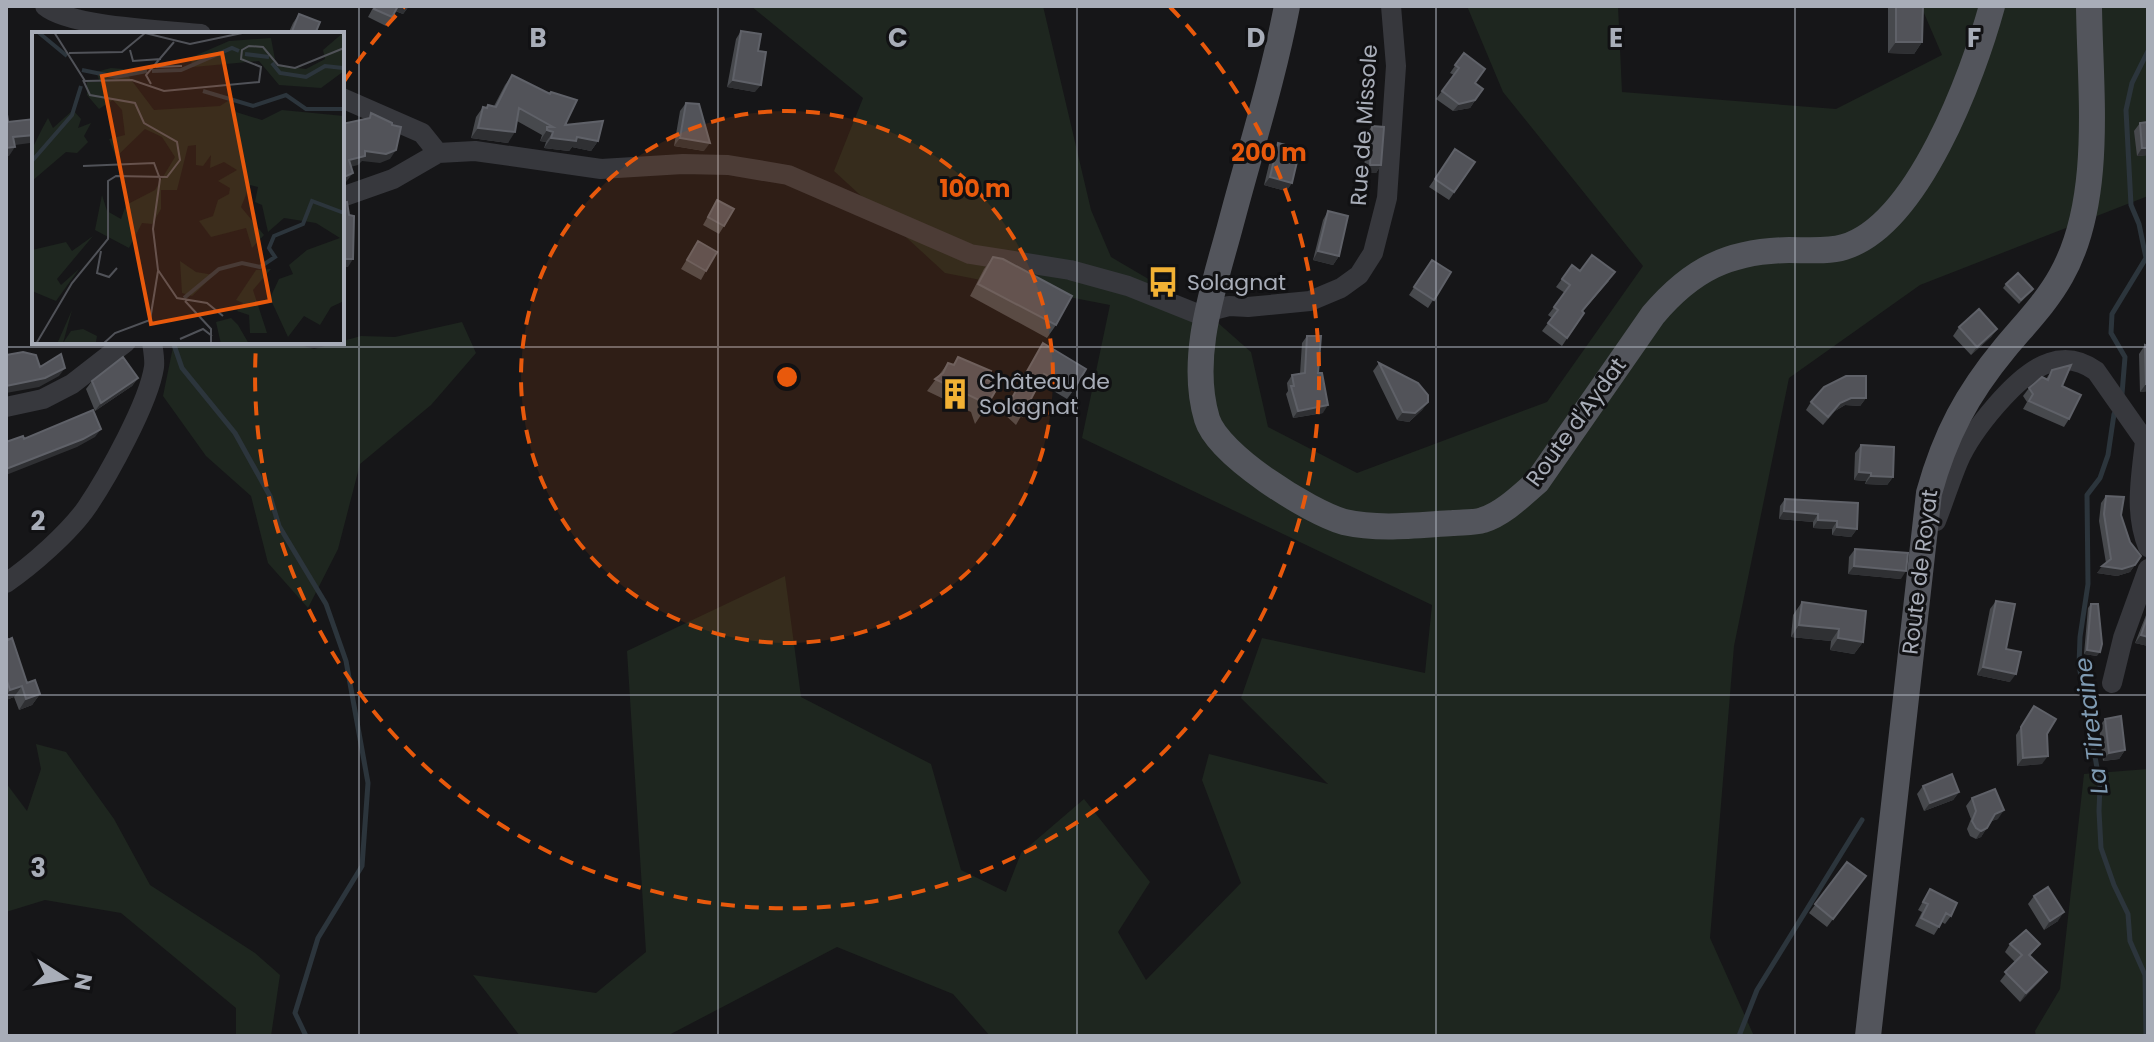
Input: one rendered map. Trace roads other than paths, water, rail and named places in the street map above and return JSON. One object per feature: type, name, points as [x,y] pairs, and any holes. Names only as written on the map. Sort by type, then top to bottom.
[{"type":"main road","name":"Route d'Aydat","points":[[1287,6],[1208,314],[1201,380],[1208,421],[1220,441],[1297,501],[1328,517],[1360,525],[1483,520],[1512,503],[1537,482],[1653,315],[1692,276],[1727,259],[1760,251],[1842,248],[1875,231],[1899,207],[1922,173],[1960,101],[1992,6]]},
{"type":"main road","name":"Route de Royat","points":[[1868,1036],[1924,522],[1934,472],[1951,428],[1977,385],[2061,277],[2077,242],[2086,204],[2090,154],[2089,6]]},
{"type":"street","points":[[45,6],[50,11],[80,20],[184,32]]},
{"type":"street","name":"Rue de Missole","points":[[1208,314],[1229,306],[1310,301],[1341,288],[1359,275],[1373,253],[1387,198],[1396,66],[1391,6]]},
{"type":"street","points":[[344,102],[422,133],[438,153]]},
{"type":"street","points":[[344,196],[393,179],[438,153],[475,151],[601,169],[683,164],[728,165],[788,175],[970,254],[1070,270],[1128,286],[1198,314],[1208,314]]},
{"type":"street","points":[[6,407],[43,399],[72,384],[123,344]]},
{"type":"street","points":[[6,583],[42,555],[86,509],[128,436],[154,367],[152,344]]},
{"type":"street","points":[[1924,522],[1936,521],[1958,461],[1974,432],[2000,399],[2048,363],[2071,360],[2096,371],[2147,443],[2139,506],[2141,528],[2148,547]]},
{"type":"street","points":[[2112,683],[2123,638],[2148,569]]},
{"type":"waterway","name":"La Tiretaine","points":[[2122,394],[2125,357],[2111,333],[2112,314],[2146,258],[2139,224],[2131,205],[2126,110],[2132,83],[2148,51]]},
{"type":"waterway","points":[[174,344],[182,368],[235,433],[270,496],[279,526],[326,604],[346,661],[368,783],[362,866],[318,938],[295,1013],[306,1036]]},
{"type":"waterway","name":"La Tiretaine","points":[[2114,414],[2108,455],[2100,478],[2087,495],[2088,584],[2079,665],[2100,785],[2101,848],[2128,914],[2130,941],[2145,975],[2146,1036]]},
{"type":"waterway","points":[[1739,1036],[1757,990],[1862,820]]},
{"type":"place","name":"Solagnat","points":[[1163,282]]},
{"type":"place","name":"Château de Solagnat","points":[[955,394]]}]
